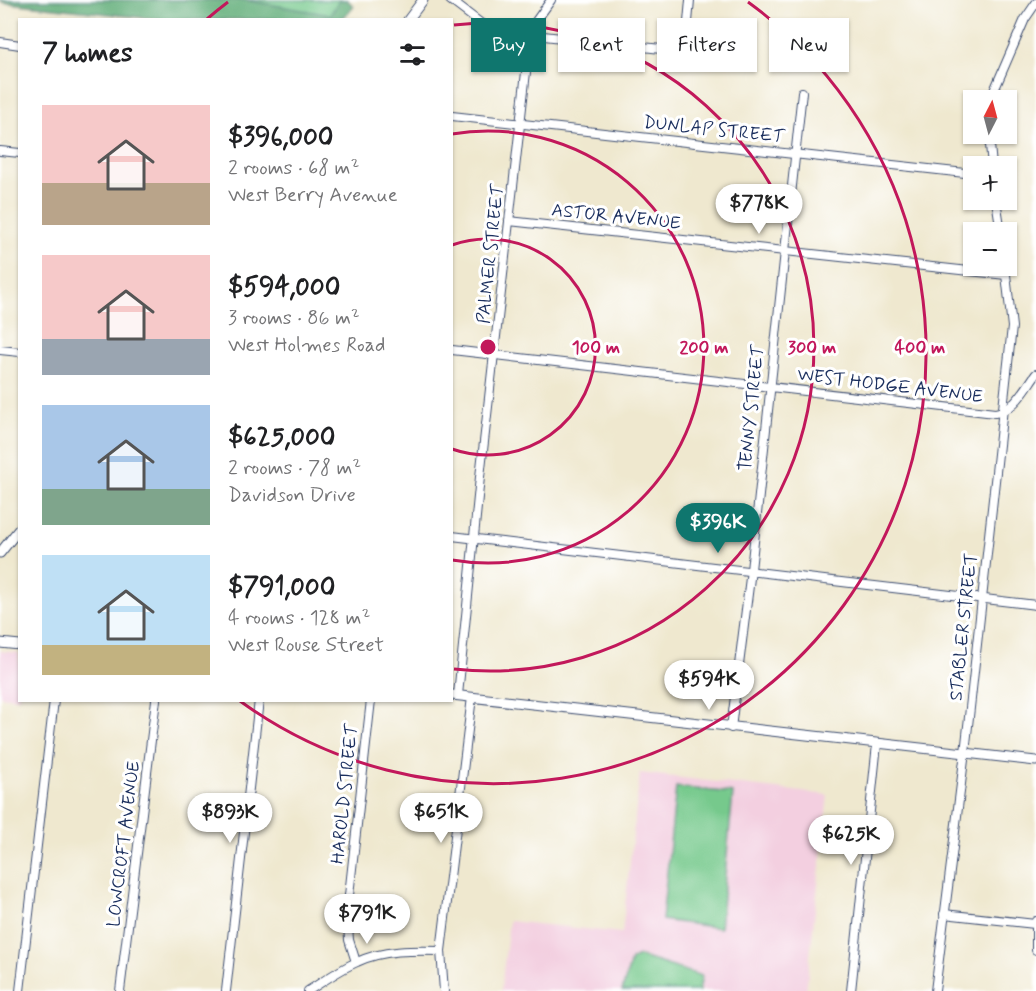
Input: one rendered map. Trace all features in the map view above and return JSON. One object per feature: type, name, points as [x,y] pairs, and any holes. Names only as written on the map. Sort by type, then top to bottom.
[{"type":"street","points":[[410,18],[423,0]]},
{"type":"street","points":[[450,0],[475,18]]},
{"type":"street","name":"PALMER STREET","points":[[537,18],[551,0]]},
{"type":"street","points":[[546,36],[679,51],[686,44],[690,0]]},
{"type":"street","points":[[994,90],[1030,10],[1036,3]]},
{"type":"street","points":[[0,42],[18,45]]},
{"type":"street","name":"PALMER STREET","points":[[455,695],[475,538],[526,72]]},
{"type":"street","name":"TENNY STREET","points":[[731,728],[751,570],[802,92]]},
{"type":"street","name":"DUNLAP STREET","points":[[453,116],[963,173]]},
{"type":"street","points":[[0,151],[18,153]]},
{"type":"street","name":"ASTOR AVENUE","points":[[509,221],[963,270]]},
{"type":"street","name":"STABLER STREET","points":[[935,991],[1012,327],[1006,276]]},
{"type":"street","points":[[0,350],[18,352]]},
{"type":"street","name":"WEST HODGE AVENUE","points":[[453,350],[1002,412]]},
{"type":"street","points":[[1002,412],[1013,405],[1036,374]]},
{"type":"street","points":[[0,553],[18,530]]},
{"type":"street","points":[[453,536],[1036,605]]},
{"type":"street","points":[[0,643],[18,645]]},
{"type":"street","points":[[455,695],[1036,761]]},
{"type":"street","points":[[444,991],[441,951],[472,697]]},
{"type":"street","points":[[20,991],[54,702]]},
{"type":"street","name":"LOWCROFT AVENUE","points":[[120,991],[156,702]]},
{"type":"street","points":[[226,991],[259,702]]},
{"type":"street","name":"HAROLD STREET","points":[[356,962],[349,940],[347,913],[371,702]]},
{"type":"street","points":[[850,991],[877,744]]},
{"type":"street","points":[[944,914],[1035,922],[1036,950]]},
{"type":"street","points":[[308,991],[356,962],[375,956],[418,950],[441,951]]},
{"type":"shaded area","points":[[0,651],[18,653],[18,698],[0,696]]},
{"type":"shaded area","points":[[640,773],[828,795],[806,991],[501,991],[509,921],[622,933]]},
{"type":"green space","points":[[0,0],[245,0],[330,15],[340,0],[347,0],[354,6],[343,18],[146,18],[0,2]]},
{"type":"green space","points":[[152,0],[347,0],[333,18],[313,18]]},
{"type":"green space","points":[[676,787],[733,793],[720,928],[662,920]]},
{"type":"green space","points":[[638,956],[702,976],[699,991],[622,991],[631,960]]}]
